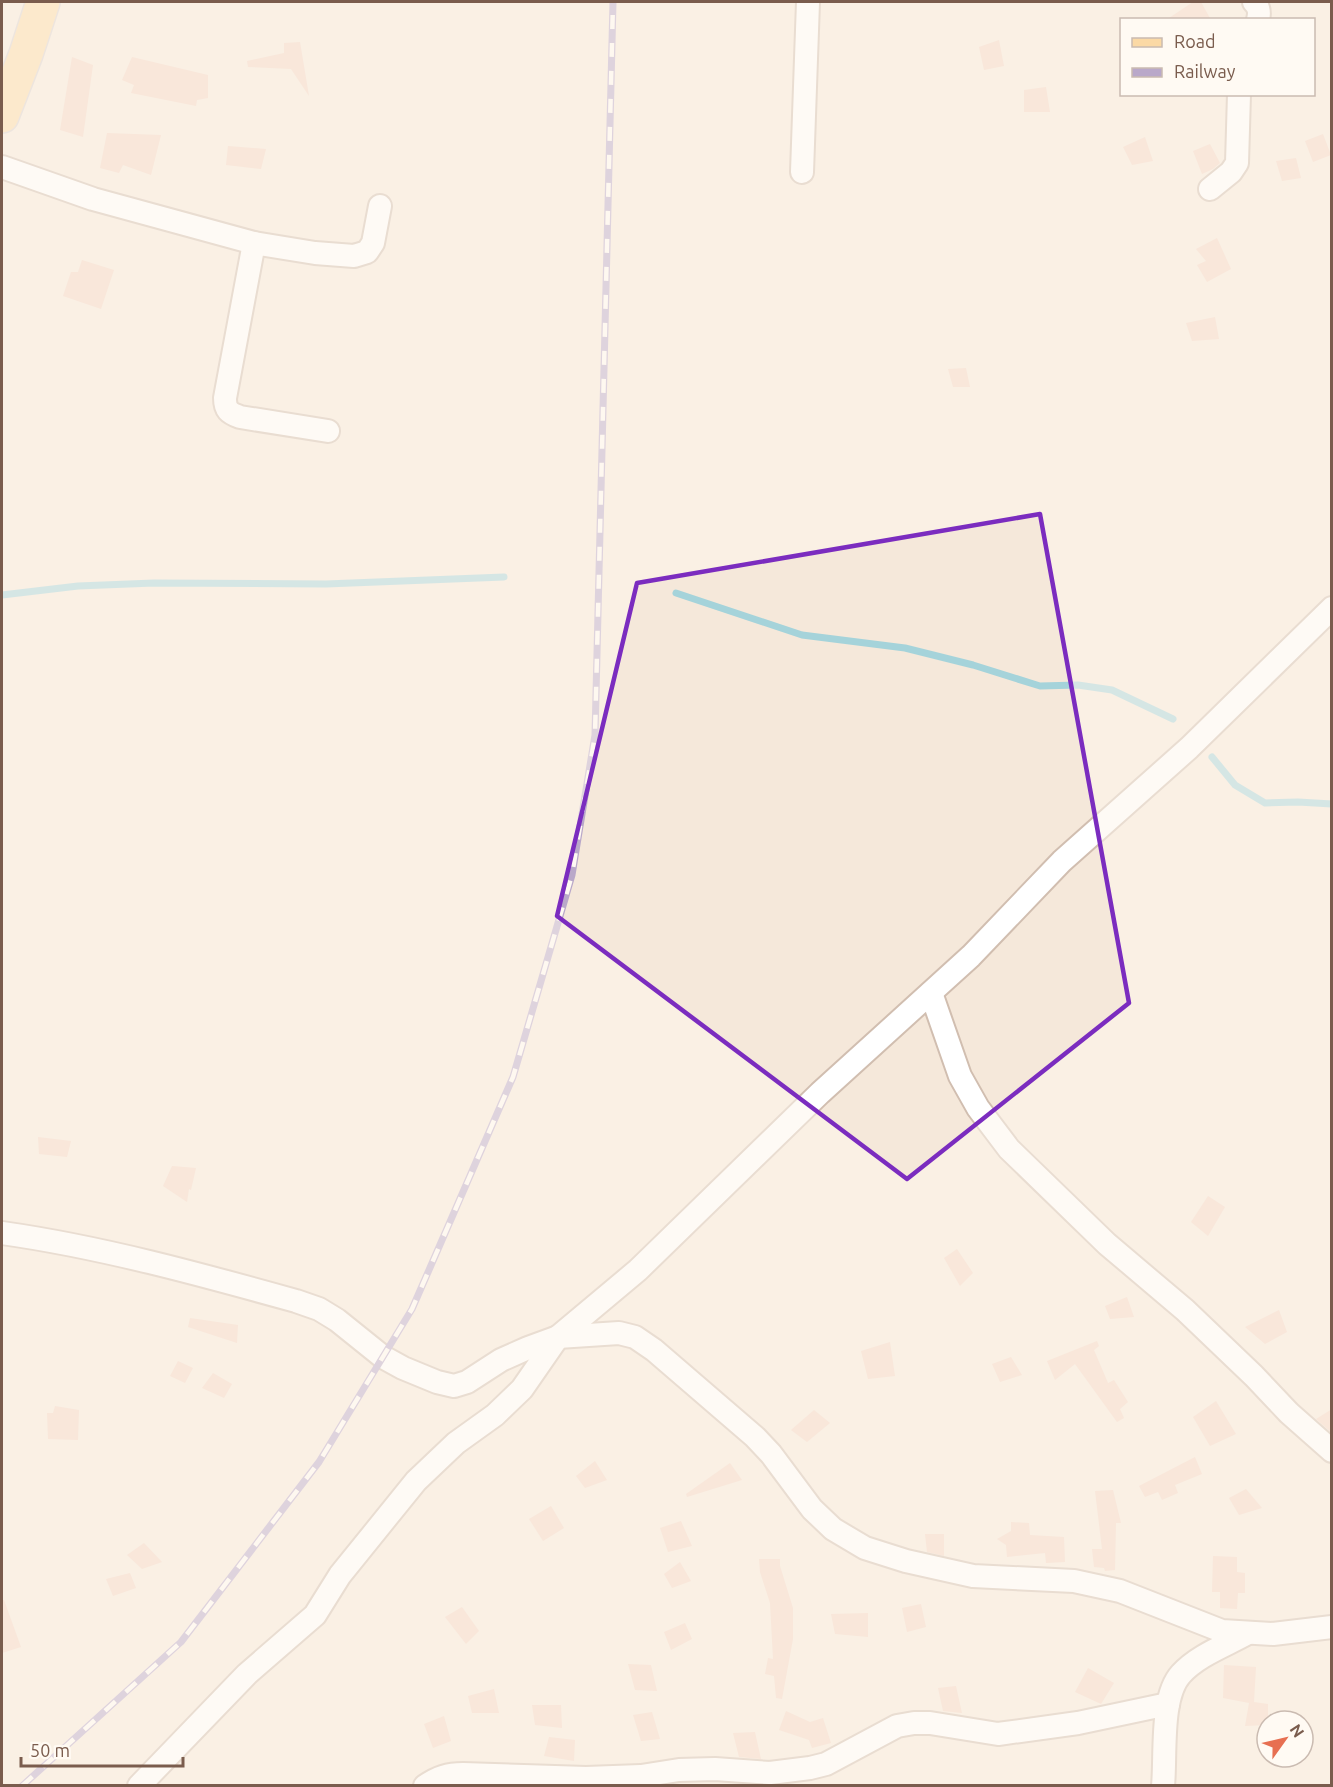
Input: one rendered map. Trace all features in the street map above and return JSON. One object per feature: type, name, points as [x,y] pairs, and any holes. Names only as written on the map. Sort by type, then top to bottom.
[{"type":"main road","points":[[2,116],[44,2]]},
{"type":"street","points":[[802,172],[808,2]]},
{"type":"street","points":[[1254,2],[1258,5],[1259,18]]},
{"type":"street","points":[[1210,189],[1231,172],[1237,163],[1239,96]]},
{"type":"street","points":[[2,167],[93,199],[254,243],[315,253],[354,256],[367,252],[373,243],[380,206]]},
{"type":"street","points":[[254,243],[225,407],[230,414],[240,417],[328,431]]},
{"type":"street","points":[[140,1785],[247,1674],[315,1615],[340,1575],[416,1481],[456,1443],[495,1415],[522,1389],[558,1337],[638,1270],[820,1093],[971,956],[1062,861],[1189,747],[1332,608]]},
{"type":"street","points":[[931,993],[960,1076],[978,1108],[1009,1149],[1107,1244],[1185,1310],[1289,1413],[1332,1451]]},
{"type":"street","points":[[2,1233],[42,1238],[144,1261],[296,1301],[319,1309],[337,1320],[383,1357],[403,1368],[437,1382],[454,1386],[467,1382],[501,1360],[558,1337],[619,1333],[635,1337],[654,1350],[755,1437],[771,1454],[812,1509],[833,1529],[865,1548],[906,1561],[973,1576],[1074,1581],[1120,1591],[1222,1631],[1273,1634],[1332,1627]]},
{"type":"street","points":[[1162,1785],[1168,1704],[1173,1686],[1182,1673],[1198,1660],[1248,1634]]},
{"type":"street","points":[[425,1785],[447,1774],[463,1773],[586,1778],[641,1776],[679,1770],[715,1769],[770,1773],[826,1764],[897,1726],[914,1723],[930,1723],[998,1734],[1078,1723],[1168,1704]]},
{"type":"highlighted area","points":[[1040,514],[1129,1003],[907,1179],[557,916],[637,583]]},
{"type":"shaded area","points":[[2,2],[1331,2],[1331,1785],[2,1785]]},
{"type":"building","points":[[1193,2],[1201,2],[1210,18],[1169,18]]},
{"type":"building","points":[[999,40],[1004,66],[984,70],[979,47]]},
{"type":"building","points":[[300,42],[309,96],[291,69],[248,67],[247,61],[284,53],[284,43]]},
{"type":"building","points":[[72,57],[93,65],[83,137],[60,130]]},
{"type":"building","points":[[132,57],[208,75],[208,98],[197,100],[196,106],[131,93],[134,85],[122,80]]},
{"type":"building","points":[[1046,87],[1050,112],[1024,112],[1024,90]]},
{"type":"building","points":[[107,133],[161,135],[151,175],[123,165],[119,173],[100,168]]},
{"type":"building","points":[[1323,134],[1331,155],[1313,162],[1305,141]]},
{"type":"building","points":[[1145,137],[1153,161],[1132,165],[1123,147]]},
{"type":"building","points":[[1210,144],[1220,163],[1202,174],[1193,151]]},
{"type":"building","points":[[228,146],[266,149],[261,169],[226,165]]},
{"type":"building","points":[[1296,158],[1301,178],[1282,181],[1276,161]]},
{"type":"building","points":[[1217,238],[1231,269],[1207,282],[1197,265],[1206,261],[1196,249]]},
{"type":"building","points":[[82,260],[114,270],[101,309],[63,296],[71,272],[78,272]]},
{"type":"building","points":[[1215,317],[1219,339],[1192,341],[1186,323]]},
{"type":"building","points":[[966,368],[970,387],[953,387],[948,369]]},
{"type":"building","points":[[38,1137],[71,1141],[67,1157],[39,1154]]},
{"type":"building","points":[[172,1166],[196,1168],[187,1202],[163,1186]]},
{"type":"building","points":[[1208,1196],[1225,1207],[1208,1236],[1191,1222]]},
{"type":"building","points":[[957,1249],[973,1273],[960,1286],[944,1258]]},
{"type":"building","points":[[1127,1297],[1134,1317],[1110,1319],[1105,1306]]},
{"type":"building","points":[[1279,1310],[1287,1332],[1265,1344],[1245,1327]]},
{"type":"building","points":[[190,1318],[238,1325],[237,1343],[188,1327]]},
{"type":"building","points":[[1097,1341],[1099,1346],[1094,1350],[1108,1383],[1114,1380],[1128,1402],[1120,1409],[1124,1418],[1117,1422],[1075,1364],[1055,1380],[1047,1361]]},
{"type":"building","points":[[890,1342],[895,1376],[868,1379],[861,1351]]},
{"type":"building","points":[[1011,1357],[1022,1375],[1000,1382],[992,1364]]},
{"type":"building","points":[[178,1361],[193,1368],[185,1383],[170,1376]]},
{"type":"building","points":[[213,1373],[232,1384],[224,1398],[202,1388]]},
{"type":"building","points":[[1216,1401],[1236,1434],[1210,1446],[1193,1417]]},
{"type":"building","points":[[55,1406],[79,1410],[78,1440],[48,1439],[47,1413],[53,1413]]},
{"type":"building","points":[[1332,1409],[1332,1433],[1316,1419]]},
{"type":"building","points":[[814,1410],[830,1423],[807,1442],[791,1430]]},
{"type":"building","points":[[1195,1457],[1202,1474],[1175,1485],[1178,1493],[1162,1500],[1158,1492],[1145,1497],[1139,1486]]},
{"type":"building","points":[[595,1461],[607,1480],[585,1488],[576,1476]]},
{"type":"building","points":[[730,1463],[742,1480],[687,1497],[686,1494]]},
{"type":"building","points":[[1246,1489],[1262,1508],[1239,1515],[1229,1498]]},
{"type":"building","points":[[1113,1490],[1121,1523],[1116,1523],[1115,1570],[1105,1571],[1104,1568],[1094,1567],[1092,1549],[1102,1549],[1095,1491]]},
{"type":"building","points":[[551,1506],[564,1528],[543,1541],[529,1519]]},
{"type":"building","points":[[681,1521],[692,1546],[668,1552],[660,1528]]},
{"type":"building","points":[[1011,1522],[1029,1523],[1030,1535],[1064,1537],[1065,1562],[1046,1563],[1045,1553],[1007,1557],[1006,1545],[997,1539],[1011,1531]]},
{"type":"building","points":[[925,1534],[944,1534],[944,1556],[927,1552]]},
{"type":"building","points":[[144,1543],[162,1562],[142,1569],[127,1555]]},
{"type":"building","points":[[1213,1556],[1237,1557],[1237,1572],[1245,1573],[1245,1593],[1238,1593],[1237,1609],[1220,1608],[1220,1592],[1212,1592]]},
{"type":"building","points":[[759,1559],[780,1559],[793,1608],[793,1639],[782,1699],[776,1698],[774,1676],[765,1674],[768,1658],[773,1659],[770,1603],[760,1572]]},
{"type":"building","points":[[680,1562],[691,1581],[672,1588],[664,1574]]},
{"type":"building","points":[[130,1573],[136,1588],[113,1596],[106,1579]]},
{"type":"building","points":[[2,1600],[4,1600],[21,1647],[2,1653]]},
{"type":"building","points":[[921,1604],[926,1627],[907,1632],[902,1608]]},
{"type":"building","points":[[462,1607],[479,1631],[466,1644],[445,1617]]},
{"type":"building","points":[[868,1613],[868,1637],[835,1634],[831,1614]]},
{"type":"building","points":[[685,1623],[692,1639],[671,1650],[664,1632]]},
{"type":"building","points":[[628,1664],[651,1665],[657,1691],[635,1690]]},
{"type":"building","points":[[1224,1665],[1256,1667],[1254,1702],[1268,1704],[1268,1709],[1255,1709],[1255,1726],[1245,1726],[1249,1703],[1223,1698]]},
{"type":"building","points":[[1088,1668],[1114,1683],[1101,1704],[1075,1692]]},
{"type":"building","points":[[956,1686],[962,1713],[943,1711],[938,1688]]},
{"type":"building","points":[[494,1689],[499,1713],[472,1713],[468,1696]]},
{"type":"building","points":[[532,1705],[561,1705],[562,1728],[535,1725]]},
{"type":"building","points":[[786,1711],[810,1722],[823,1718],[831,1743],[812,1748],[809,1740],[779,1730]]},
{"type":"building","points":[[652,1712],[660,1739],[641,1741],[633,1715]]},
{"type":"building","points":[[444,1716],[451,1741],[433,1748],[424,1724]]},
{"type":"building","points":[[755,1732],[761,1759],[739,1757],[733,1733]]},
{"type":"building","points":[[549,1737],[575,1740],[574,1761],[544,1756]]},
{"type":"waterway","points":[[2,595],[78,586],[154,583],[326,584],[504,577]]},
{"type":"waterway","points":[[676,593],[802,635],[905,648],[973,665],[1040,686],[1078,685],[1112,690],[1173,719]]},
{"type":"waterway","points":[[1212,757],[1235,785],[1265,803],[1332,804]]},
{"type":"railway","points":[[22,1786],[181,1642],[319,1462],[412,1309],[513,1077],[572,875],[595,735],[613,2]]}]
